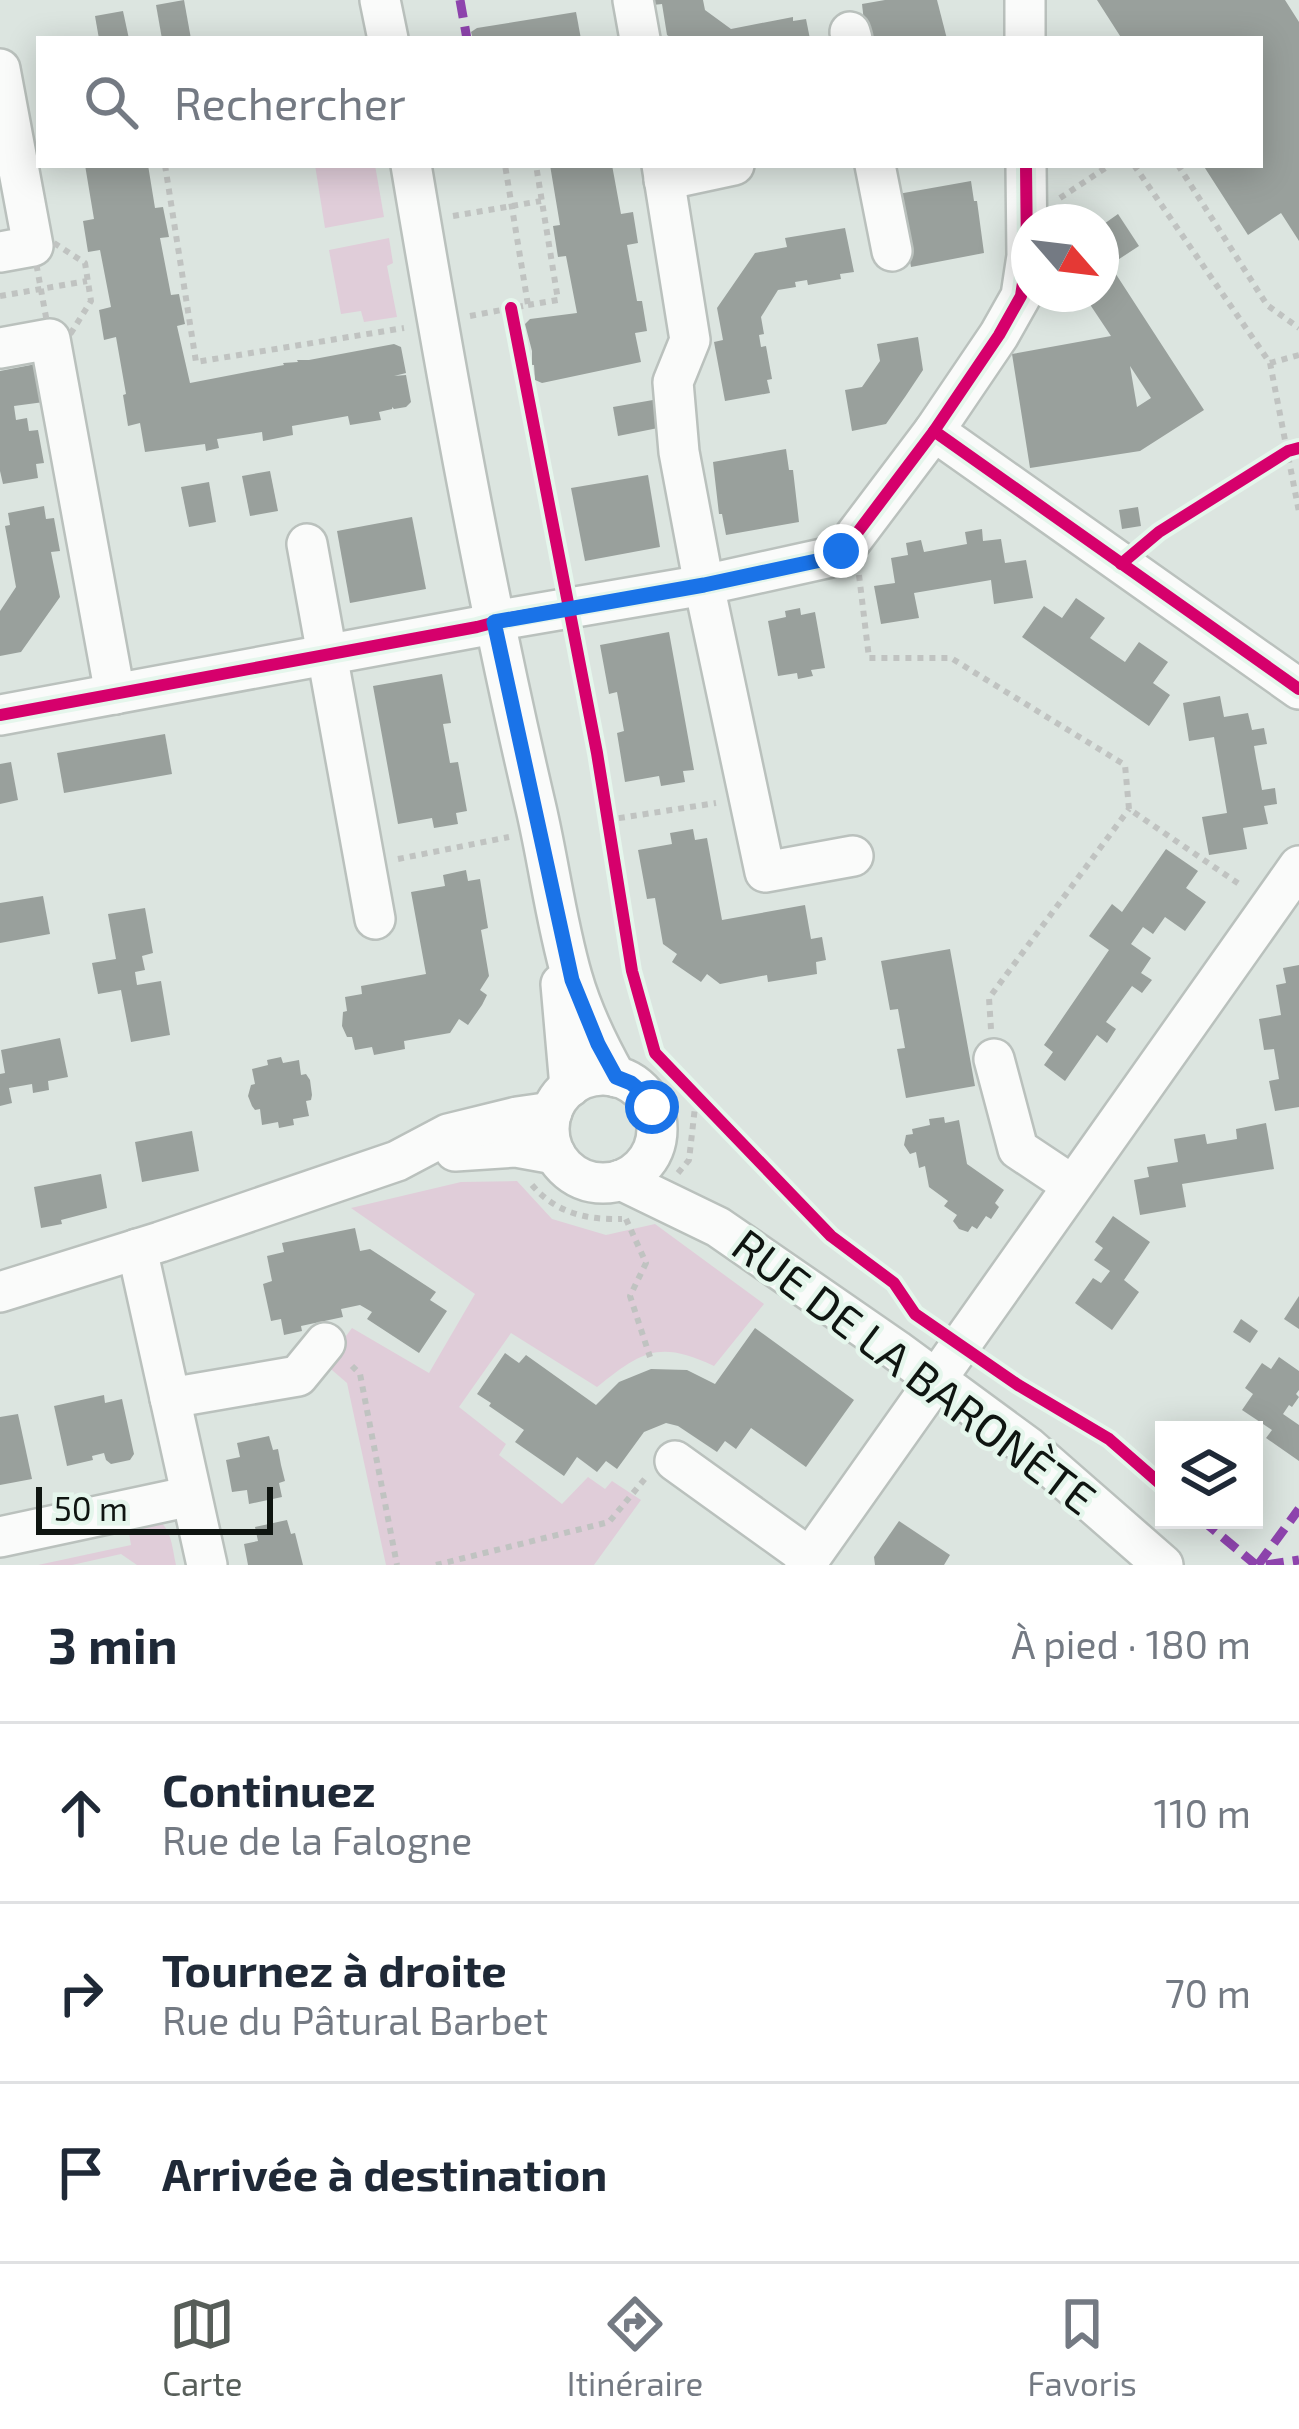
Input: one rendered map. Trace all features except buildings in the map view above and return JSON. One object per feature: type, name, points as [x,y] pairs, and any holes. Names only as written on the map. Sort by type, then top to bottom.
[{"type":"street","points":[[380,0],[387,36]]},
{"type":"street","points":[[633,0],[639,36]]},
{"type":"street","points":[[1024,36],[1025,0]]},
{"type":"street","points":[[3,83],[16,249]]},
{"type":"street","points":[[411,168],[494,622],[560,930],[582,1006],[616,1077]]},
{"type":"street","points":[[704,168],[663,172],[690,340],[673,382],[679,452],[765,872],[853,856]]},
{"type":"street","points":[[876,168],[892,251]]},
{"type":"street","points":[[1026,168],[1027,204]]},
{"type":"street","points":[[0,715],[704,585],[831,557],[855,536],[934,431],[1012,312]]},
{"type":"street","points":[[0,348],[50,339],[115,694]]},
{"type":"street","points":[[934,431],[1299,689]]},
{"type":"street","points":[[307,544],[375,919]]},
{"type":"street","points":[[675,1461],[807,1561],[1299,866]]},
{"type":"street","points":[[397,1161],[448,1134],[561,1100],[584,1079],[600,1076],[631,1083],[652,1107],[656,1138],[644,1164],[634,1174],[606,1184],[576,1176],[555,1154],[549,1126],[561,1100],[560,930]]},
{"type":"street","points":[[994,1059],[1018,1149],[1072,1186]]},
{"type":"street","name":"RUE DE LA BARONÈTE","points":[[656,1138],[675,1177],[718,1227]]},
{"type":"street","points":[[0,1292],[397,1161],[458,1150],[516,1147],[555,1154]]},
{"type":"street","name":"RUE DE LA BARONÈTE","points":[[621,1180],[718,1227],[935,1379],[1028,1448],[1163,1565]]},
{"type":"street","points":[[137,1250],[207,1565]]},
{"type":"street","points":[[170,1398],[298,1376],[325,1343]]},
{"type":"street","points":[[0,1537],[191,1496]]},
{"type":"path","points":[[165,168],[196,362],[558,300],[536,168]]},
{"type":"path","points":[[506,168],[528,304]]},
{"type":"path","points":[[1051,204],[1105,168]]},
{"type":"path","points":[[1136,168],[1270,363],[1299,512]]},
{"type":"path","points":[[1180,168],[1267,305],[1299,328]]},
{"type":"path","points":[[420,222],[542,201]]},
{"type":"path","points":[[54,243],[85,263],[91,301],[71,334],[50,339],[40,289],[16,249],[54,243]]},
{"type":"path","points":[[0,296],[87,280]]},
{"type":"path","points":[[1270,363],[1299,355]]},
{"type":"path","points":[[1121,564],[1159,532],[1299,448]]},
{"type":"path","points":[[855,536],[869,658],[952,658],[1125,764],[1129,809],[988,998],[994,1059]]},
{"type":"path","points":[[608,820],[749,798]]},
{"type":"path","points":[[1129,809],[1270,906]]},
{"type":"path","points":[[366,865],[542,830]]},
{"type":"path","points":[[675,1177],[689,1160],[696,1098]]},
{"type":"path","points":[[516,1147],[521,1172],[559,1209],[602,1220],[626,1219],[646,1263],[630,1296],[650,1357]]},
{"type":"path","points":[[325,1343],[361,1374],[397,1565]]},
{"type":"path","points":[[436,1565],[609,1522],[664,1454],[675,1461]]},
{"type":"shaded area","points":[[315,168],[376,168],[384,217],[325,228]]},
{"type":"shaded area","points":[[389,238],[393,263],[387,266],[397,317],[364,322],[361,311],[341,314],[329,250]]},
{"type":"shaded area","points":[[517,1181],[552,1219],[606,1235],[655,1224],[764,1304],[714,1366],[679,1353],[652,1353],[597,1387],[511,1333],[459,1407],[506,1444],[499,1455],[562,1504],[588,1477],[605,1489],[612,1481],[641,1500],[594,1565],[386,1565],[347,1383],[325,1364],[352,1328],[429,1373],[475,1294],[351,1208],[461,1182]]},
{"type":"shaded area","points":[[155,1518],[168,1532],[176,1565],[137,1565],[121,1554],[72,1565],[38,1565],[131,1545],[127,1521]]},
{"type":"marked path","points":[[460,0],[466,36]]},
{"type":"marked path","points":[[1258,1565],[1299,1509]]},
{"type":"marked path","points":[[1213,1529],[1256,1565]]},
{"type":"marked path","points":[[1266,1565],[1299,1560]]},
{"type":"cycle path","points":[[0,715],[704,585],[831,557],[848,545],[934,431],[1021,296],[1027,256],[1026,168]]},
{"type":"cycle path","points":[[511,308],[597,753],[632,971],[655,1053],[831,1236],[894,1283],[915,1314],[1018,1385],[1109,1439],[1155,1479]]},
{"type":"cycle path","points":[[934,431],[1299,689]]},
{"type":"cycle path","points":[[1121,564],[1159,532],[1299,448]]},
{"type":"route","points":[[652,1107],[643,1093],[616,1077],[572,980],[494,622],[704,585],[821,560],[841,551]]}]
